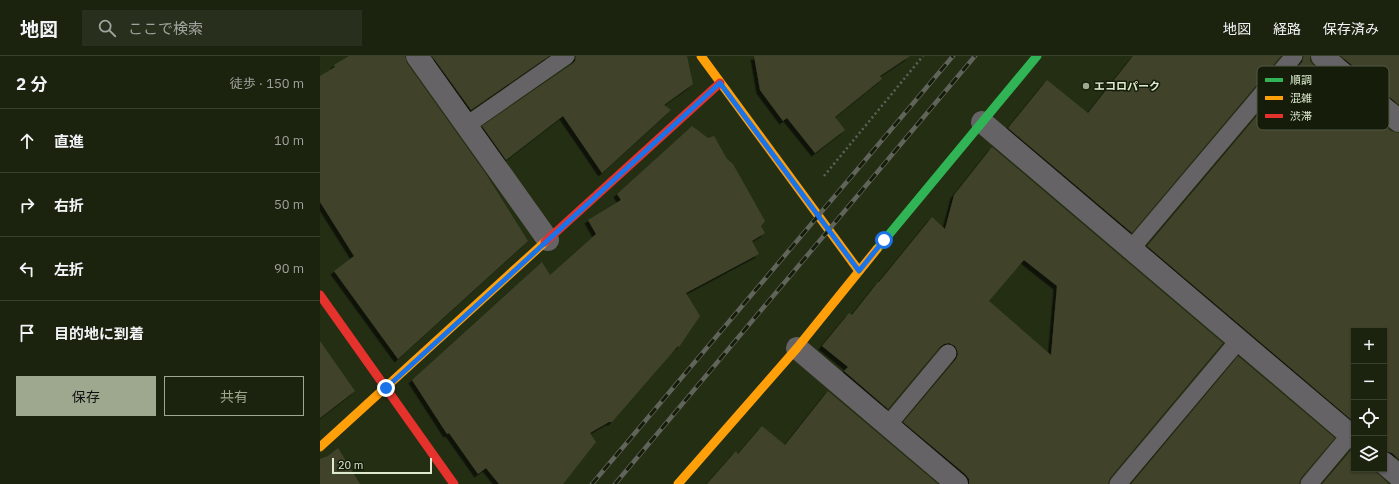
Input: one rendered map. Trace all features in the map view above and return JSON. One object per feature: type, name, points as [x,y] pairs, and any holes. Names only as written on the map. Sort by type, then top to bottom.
[{"type":"street","points":[[417,56],[548,240]]},
{"type":"street","points":[[678,484],[797,348],[1037,56]]},
{"type":"street","points":[[1322,56],[1334,66]]},
{"type":"street","points":[[703,57],[720,83],[859,271]]},
{"type":"street","points":[[320,447],[720,83]]},
{"type":"street","points":[[1389,111],[1398,118]]},
{"type":"street","points":[[982,122],[1351,436]]},
{"type":"street","points":[[320,295],[454,484]]},
{"type":"street","points":[[797,348],[957,484]]},
{"type":"street","points":[[1387,466],[1399,476]]},
{"type":"lane","points":[[467,125],[566,56]]},
{"type":"lane","points":[[1286,66],[1294,56]]},
{"type":"lane","points":[[1131,249],[1257,100]]},
{"type":"lane","points":[[1118,484],[1239,340]]},
{"type":"lane","points":[[888,425],[948,353]]},
{"type":"lane","points":[[1309,484],[1351,438]]},
{"type":"path","points":[[806,198],[923,56]]},
{"type":"building","points":[[349,56],[405,56],[407,63],[486,174],[528,241],[398,359],[334,271],[354,256],[320,202],[320,76]]},
{"type":"building","points":[[432,56],[549,56],[471,110]]},
{"type":"building","points":[[576,56],[687,56],[693,84],[664,105],[671,110],[602,173],[563,116],[506,160],[482,126],[572,64],[575,61]]},
{"type":"building","points":[[754,56],[910,56],[880,76],[882,79],[835,117],[845,130],[815,153],[787,118],[783,121],[760,90]]},
{"type":"building","points":[[1133,56],[1281,56],[1273,66],[1257,66],[1257,85],[1132,233],[1008,128],[1047,80],[1088,113]]},
{"type":"building","points":[[1304,56],[1310,56],[1310,61],[1314,66],[1299,66]]},
{"type":"building","points":[[1341,56],[1399,56],[1399,105],[1389,97],[1389,66],[1353,66]]},
{"type":"building","points":[[1257,115],[1257,130],[1389,129],[1399,133],[1399,459],[1392,453],[1387,452],[1387,328],[1351,328],[1351,419],[1147,246]]},
{"type":"building","points":[[692,126],[708,138],[714,136],[727,159],[733,164],[765,221],[761,226],[765,233],[752,241],[759,254],[686,293],[700,316],[679,347],[678,346],[612,422],[609,422],[590,433],[596,442],[563,484],[499,484],[486,468],[478,474],[449,433],[447,434],[412,380],[542,262],[550,275],[596,234],[588,220],[621,200],[617,194]]},
{"type":"building","points":[[992,147],[1223,343],[1110,478],[1108,484],[969,484],[969,479],[965,474],[903,422],[956,359],[958,354],[955,346],[949,343],[940,347],[888,409],[844,371],[848,367],[822,346],[849,313],[852,315],[932,217],[945,229],[954,195]],"holes":[[[1024,260],[1057,286],[1051,355],[989,301]]]},
{"type":"building","points":[[320,341],[355,391],[320,418]]},
{"type":"building","points":[[1238,356],[1335,438],[1301,478],[1299,484],[1131,484]]},
{"type":"building","points":[[828,391],[938,484],[707,484],[736,451],[738,454],[762,426],[785,445]]},
{"type":"building","points":[[338,448],[360,484],[320,484],[320,459],[328,456]]},
{"type":"building","points":[[1351,450],[1351,472],[1376,472],[1389,484],[1322,484]]},
{"type":"railway","points":[[592,484],[953,56]]},
{"type":"railway","points":[[615,484],[975,56]]},
{"type":"traffic: fast","points":[[877,249],[1037,56]]},
{"type":"traffic: slow","points":[[701,56],[859,271]]},
{"type":"traffic: slow","points":[[320,447],[545,242]]},
{"type":"traffic: slow","points":[[678,484],[797,348],[877,249]]},
{"type":"traffic: jam","points":[[545,242],[720,83]]},
{"type":"traffic: jam","points":[[320,295],[454,484]]},
{"type":"place","name":"エコロパーク","points":[[1086,86]]},
{"type":"route","points":[[386,388],[720,83],[859,271],[884,240]]}]
